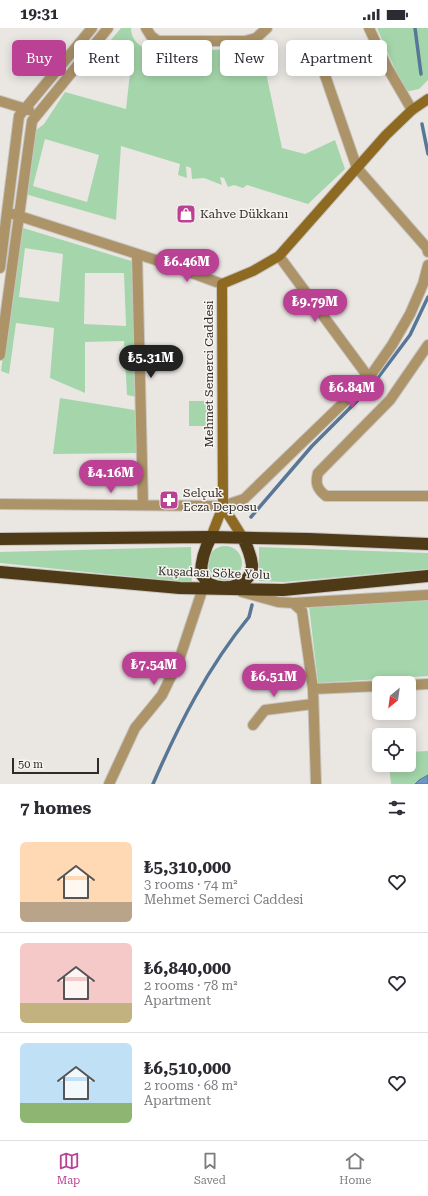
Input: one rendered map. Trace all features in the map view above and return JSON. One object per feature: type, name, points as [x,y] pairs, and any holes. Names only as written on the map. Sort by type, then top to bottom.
[{"type":"highway","points":[[203,588],[201,561],[211,537]]},
{"type":"highway","points":[[0,539],[211,537],[428,544]]},
{"type":"highway","points":[[201,574],[210,583],[225,588],[240,584],[248,577],[252,567],[249,552],[243,538]]},
{"type":"highway","name":"Kuşadası Söke Yolu","points":[[0,572],[180,588],[283,590],[426,578]]},
{"type":"street","points":[[0,268],[19,116],[92,28]]},
{"type":"street","points":[[0,355],[32,121],[108,28]]},
{"type":"street","points":[[146,28],[151,36],[158,41],[245,41],[256,38],[267,28]]},
{"type":"street","points":[[368,28],[387,67],[412,110]]},
{"type":"street","points":[[325,76],[357,168],[427,248],[428,252]]},
{"type":"street","name":"Mehmet Semerci Caddesi","points":[[211,537],[222,506],[222,284],[252,271],[279,256],[386,135],[412,110],[428,99]]},
{"type":"street","points":[[0,101],[39,113]]},
{"type":"street","points":[[7,212],[137,254],[222,284]]},
{"type":"street","points":[[137,254],[143,506]]},
{"type":"street","points":[[279,256],[369,378]]},
{"type":"street","points":[[0,504],[222,506],[237,502],[252,492],[369,378],[392,345],[410,314],[423,284],[428,265]]},
{"type":"street","points":[[428,345],[390,400],[318,473],[316,481],[319,490],[326,496],[428,496]]},
{"type":"street","points":[[222,506],[243,538]]},
{"type":"street","points":[[109,784],[135,728],[162,695],[176,667],[203,588]]},
{"type":"street","points":[[225,588],[278,602],[293,603],[428,595]]},
{"type":"street","points":[[293,603],[302,611],[313,689],[316,784]]},
{"type":"street","points":[[416,685],[428,684]]},
{"type":"street","points":[[313,689],[372,686]]},
{"type":"street","points":[[253,725],[265,710],[313,704]]},
{"type":"green space","points":[[121,28],[131,28],[133,37],[137,43],[142,46],[142,76],[212,76],[212,50],[220,50],[220,76],[267,76],[282,148],[305,154],[335,140],[345,169],[308,204],[247,185],[243,188],[234,185],[228,187],[224,178],[220,177],[222,185],[204,178],[192,179],[191,168],[186,166],[187,178],[178,175],[180,164],[121,146],[116,220],[25,194],[35,131],[44,124],[65,92],[126,109],[130,76],[134,76],[134,40],[111,40]],"holes":[[[45,139],[99,155],[87,202],[33,186]]]},
{"type":"green space","points":[[377,28],[428,28],[428,80],[419,89],[405,92],[387,51],[387,40],[382,40]]},
{"type":"green space","points":[[20,227],[138,263],[141,398],[127,395],[124,341],[85,342],[85,393],[50,378],[54,328],[16,323],[9,374],[1,371]],"holes":[[[25,248],[63,254],[59,302],[19,297]],[[85,273],[124,273],[126,326],[84,324]]]},
{"type":"green space","points":[[60,398],[141,411],[142,453],[53,454]]},
{"type":"green space","points":[[189,401],[209,401],[210,426],[189,426]]},
{"type":"green space","points":[[222,546],[228,546],[232,547],[239,553],[242,563],[241,570],[235,577],[228,580],[222,580],[218,579],[211,573],[208,566],[208,560],[209,556],[215,549]]},
{"type":"green space","points":[[191,547],[192,583],[0,563],[0,552]]},
{"type":"green space","points":[[259,547],[428,553],[428,569],[284,582],[259,581]]},
{"type":"green space","points":[[428,598],[428,676],[372,676],[372,680],[318,683],[309,606]]},
{"type":"green space","points":[[428,751],[428,784],[391,784],[390,772],[416,772],[416,752]]},
{"type":"water","points":[[428,775],[428,784],[415,784],[419,780]]},
{"type":"waterway","points":[[415,28],[421,74]]},
{"type":"waterway","points":[[422,124],[428,154]]},
{"type":"waterway","points":[[251,517],[312,446],[371,387],[410,335],[428,297]]},
{"type":"waterway","points":[[153,784],[195,697],[220,656],[249,617],[252,605]]},
{"type":"place","name":"Kahve Dükkanı","points":[[186,214]]},
{"type":"place","name":"Selçuk Ecza Deposu","points":[[169,500]]}]
